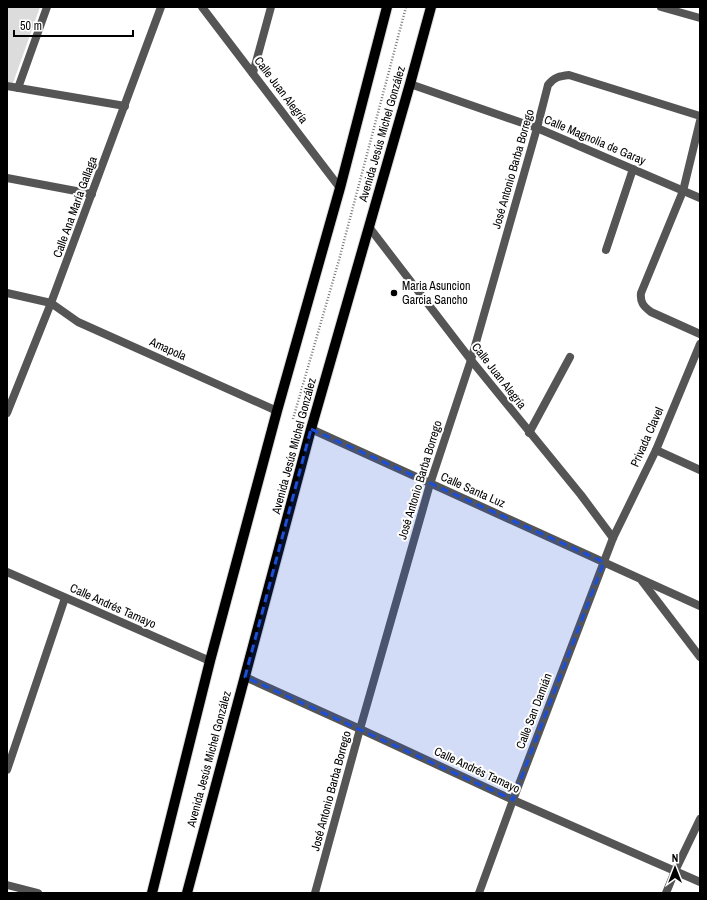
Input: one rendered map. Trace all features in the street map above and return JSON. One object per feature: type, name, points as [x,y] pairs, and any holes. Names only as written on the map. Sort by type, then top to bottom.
[{"type":"main road","name":"Avenida Jesús Michel González","points":[[152,893],[210,661],[277,411],[340,188],[387,7]]},
{"type":"main road","name":"Avenida Jesús Michel González","points":[[187,893],[311,429],[410,84],[430,7]]},
{"type":"street","points":[[18,88],[47,7]]},
{"type":"street","name":"Calle Ana María Gallaga","points":[[7,413],[52,303],[161,7]]},
{"type":"street","name":"Calle Juan Alegría","points":[[202,7],[340,188]]},
{"type":"street","points":[[253,73],[271,7]]},
{"type":"street","points":[[661,7],[700,18]]},
{"type":"street","name":"José Antonio Barba Borrego","points":[[315,893],[430,484],[471,360],[548,85],[556,77],[569,75],[700,116]]},
{"type":"street","name":"Calle Magnolia de Garay","points":[[410,84],[537,128],[700,198]]},
{"type":"street","points":[[7,86],[125,106]]},
{"type":"street","points":[[700,121],[683,191],[641,293],[642,303],[651,312],[700,334]]},
{"type":"street","points":[[606,250],[633,169]]},
{"type":"street","points":[[7,178],[92,194]]},
{"type":"street","name":"Calle Juan Alegría","points":[[369,227],[471,360],[581,495],[613,538]]},
{"type":"street","points":[[7,293],[52,303]]},
{"type":"street","name":"Amapola","points":[[52,303],[78,322],[277,411]]},
{"type":"street","name":"Privada Clavel","points":[[613,538],[656,450],[700,344]]},
{"type":"street","points":[[529,433],[570,358]]},
{"type":"street","name":"Calle Santa Luz","points":[[311,429],[700,606]]},
{"type":"street","points":[[656,450],[700,470]]},
{"type":"street","name":"Calle San Damián","points":[[479,893],[613,538]]},
{"type":"street","name":"Calle Andrés Tamayo","points":[[7,572],[210,661]]},
{"type":"street","points":[[640,578],[700,657]]},
{"type":"street","points":[[7,770],[65,598]]},
{"type":"street","name":"Calle Andrés Tamayo","points":[[245,677],[513,800],[700,882]]},
{"type":"street","points":[[666,893],[700,819]]},
{"type":"street","points":[[7,885],[38,893]]},
{"type":"path","points":[[293,419],[341,252],[406,7]]},
{"type":"highlighted area","points":[[311,429],[604,562],[513,800],[245,677]]},
{"type":"shaded area","points":[[7,7],[40,7],[13,83],[7,82]]},
{"type":"place","name":"Maria Asuncion Garcia Sancho","points":[[394,293]]}]
